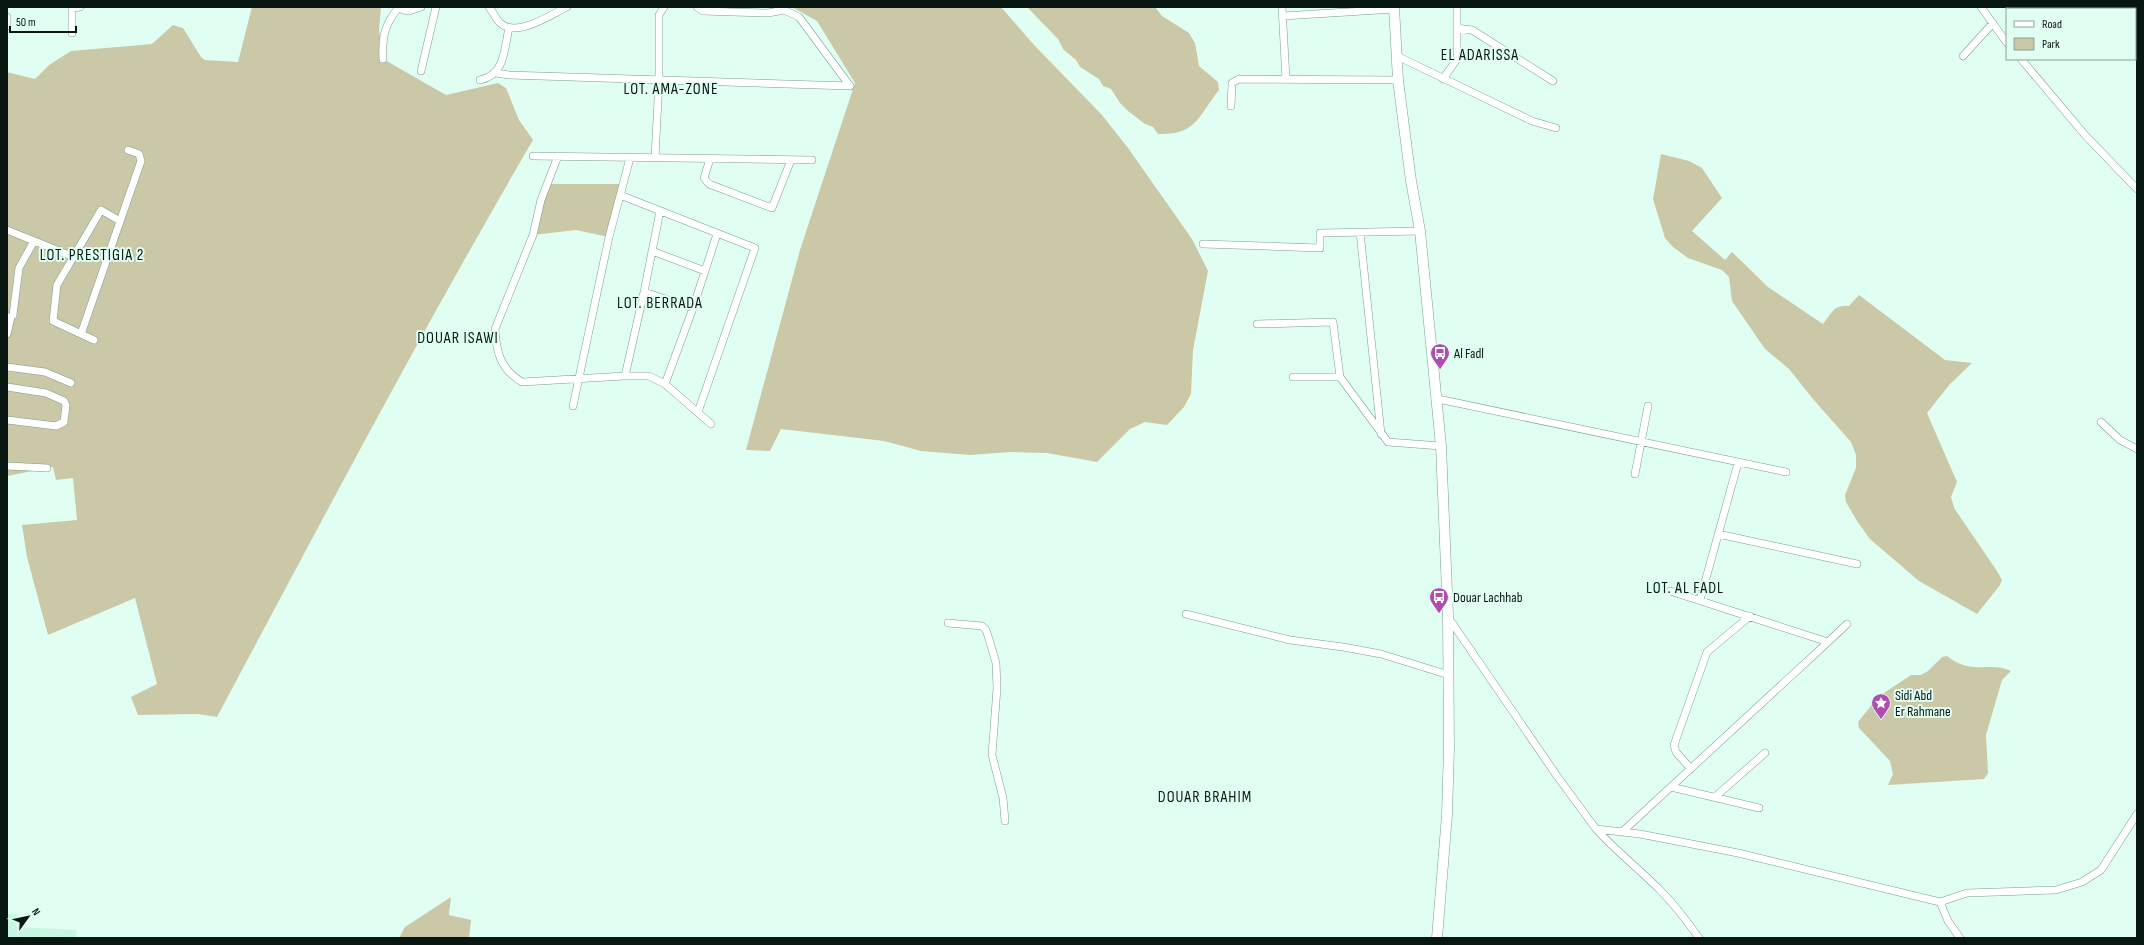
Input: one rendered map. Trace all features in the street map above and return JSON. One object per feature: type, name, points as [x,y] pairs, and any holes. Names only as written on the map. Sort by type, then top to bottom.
[{"type":"street","points":[[72,33],[72,7],[80,7]]},
{"type":"street","points":[[383,60],[382,40],[388,20],[400,7],[403,10],[409,11],[422,7]]},
{"type":"street","points":[[421,71],[436,7]]},
{"type":"street","points":[[489,7],[500,22],[509,28],[519,29],[567,7]]},
{"type":"street","points":[[655,158],[659,80],[659,15],[664,7]]},
{"type":"street","points":[[496,73],[509,75],[850,86],[799,17],[784,10],[768,13],[703,11],[697,7]]},
{"type":"street","points":[[1282,7],[1286,78]]},
{"type":"street","points":[[1981,7],[2006,42]]},
{"type":"street","points":[[1283,16],[1394,8],[1398,80],[1411,181],[1420,231],[1438,399],[1441,446],[1448,616],[1450,748],[1447,815],[1437,938]]},
{"type":"street","points":[[1443,79],[1457,59],[1457,8]]},
{"type":"street","points":[[7,16],[7,26]]},
{"type":"street","points":[[1963,56],[1993,23]]},
{"type":"street","points":[[480,80],[489,78],[500,68],[509,28]]},
{"type":"street","points":[[1457,28],[1472,30],[1553,81]]},
{"type":"street","points":[[1397,56],[1532,121],[1556,128]]},
{"type":"street","points":[[2022,60],[2086,135],[2137,189]]},
{"type":"street","points":[[1231,106],[1232,83],[1239,79],[1286,78],[1398,80]]},
{"type":"street","points":[[81,334],[141,161],[139,154],[128,150]]},
{"type":"street","points":[[533,156],[812,160]]},
{"type":"street","points":[[558,156],[541,200],[533,235],[495,329],[495,344],[501,360],[511,376],[522,382],[579,378],[649,376],[665,384],[711,424]]},
{"type":"street","points":[[573,406],[609,237],[630,158]]},
{"type":"street","points":[[710,159],[704,178],[709,184],[772,208],[790,160]]},
{"type":"street","points":[[620,195],[755,248],[698,412]]},
{"type":"street","points":[[94,340],[53,321],[57,285],[101,210],[120,221]]},
{"type":"street","points":[[624,376],[644,292],[660,211]]},
{"type":"street","points":[[7,230],[74,257]]},
{"type":"street","points":[[1203,244],[1320,248],[1320,233],[1420,231]]},
{"type":"street","points":[[1360,232],[1381,434]]},
{"type":"street","points":[[665,384],[693,308],[717,234]]},
{"type":"street","points":[[7,334],[9,317],[13,315],[19,268],[34,241]]},
{"type":"street","points":[[652,251],[705,272]]},
{"type":"street","points":[[644,292],[693,308]]},
{"type":"street","points":[[1257,324],[1333,322],[1340,377],[1381,434],[1388,442],[1441,446]]},
{"type":"street","points":[[7,367],[45,372],[71,383]]},
{"type":"street","points":[[1293,377],[1340,377]]},
{"type":"street","points":[[7,387],[46,393],[64,401],[66,405],[64,422],[60,425],[7,420]]},
{"type":"street","points":[[1438,399],[1641,443],[1786,472]]},
{"type":"street","points":[[1635,474],[1648,406]]},
{"type":"street","points":[[2101,422],[2120,440],[2137,449]]},
{"type":"street","points":[[1700,600],[1738,463]]},
{"type":"street","points":[[7,466],[47,468]]},
{"type":"street","points":[[1718,534],[1857,564]]},
{"type":"street","points":[[1670,591],[1828,642]]},
{"type":"street","points":[[1186,614],[1290,640],[1381,654],[1449,675]]},
{"type":"street","points":[[1448,616],[1557,776],[1596,829],[1617,852],[1660,890],[1682,914],[1699,938]]},
{"type":"street","points":[[1691,769],[1676,752],[1674,745],[1707,652],[1750,616]]},
{"type":"street","points":[[948,623],[982,626],[986,630],[989,638],[996,663],[997,688],[992,755],[1003,798],[1005,821]]},
{"type":"street","points":[[1622,832],[1847,624]]},
{"type":"street","points":[[1715,797],[1765,753]]},
{"type":"street","points":[[1671,787],[1759,808]]},
{"type":"street","points":[[1596,829],[1622,832],[1738,853],[1940,902],[1967,893],[2056,890],[2082,882],[2101,870],[2137,814]]},
{"type":"street","points":[[1940,902],[1948,921],[1960,938]]},
{"type":"shaded area","points":[[7,914],[18,914],[16,927],[77,930],[76,938],[7,938]]},
{"type":"green space","points":[[252,7],[381,7],[379,30],[383,59],[446,95],[498,83],[506,88],[519,120],[533,140],[411,355],[217,717],[198,714],[138,715],[131,697],[157,684],[135,598],[48,635],[27,557],[22,525],[77,520],[73,478],[56,480],[53,467],[7,476],[7,72],[35,79],[49,65],[71,51],[152,44],[173,25],[183,28],[201,57],[205,60],[238,62]]},
{"type":"green space","points":[[792,7],[1001,7],[1035,46],[1102,115],[1128,148],[1192,239],[1208,271],[1193,350],[1191,394],[1184,407],[1167,425],[1145,422],[1130,429],[1097,462],[1047,453],[1010,452],[970,455],[921,451],[884,441],[781,429],[770,451],[746,450],[800,250],[855,83],[817,21]]},
{"type":"green space","points":[[1027,7],[1155,7],[1162,16],[1189,33],[1195,43],[1199,66],[1218,82],[1219,90],[1201,116],[1189,127],[1181,131],[1158,134],[1153,127],[1145,124],[1128,111],[1120,103],[1111,89],[1103,86],[1099,79],[1080,67],[1076,60],[1063,49],[1058,39]]},
{"type":"green space","points":[[1661,154],[1689,161],[1702,168],[1722,198],[1692,231],[1725,260],[1732,252],[1768,287],[1823,324],[1833,310],[1844,306],[1849,306],[1859,295],[1945,360],[1972,363],[1950,384],[1927,413],[1957,482],[1951,497],[1954,508],[2002,580],[2000,585],[1977,614],[1919,581],[1870,539],[1857,521],[1846,502],[1845,495],[1856,468],[1856,455],[1851,442],[1789,369],[1765,349],[1732,301],[1729,277],[1722,270],[1688,258],[1673,247],[1665,238],[1653,199]]},
{"type":"green space","points":[[547,184],[622,184],[609,237],[576,230],[533,235]]},
{"type":"green space","points":[[1947,656],[1956,662],[1973,667],[1996,667],[2011,671],[2002,680],[1986,735],[1988,773],[1984,779],[1888,785],[1893,774],[1890,761],[1859,728],[1858,722],[1878,697],[1911,675],[1921,675],[1928,671],[1942,657]]},
{"type":"green space","points":[[451,897],[449,915],[471,920],[469,938],[399,938],[405,927]]},
{"type":"place","name":"Al Fadl","points":[[1440,370]]},
{"type":"place","name":"Douar Lachhab","points":[[1439,614]]},
{"type":"place","name":"Sidi Abd Er Rahmane","points":[[1881,720]]},
{"type":"district","name":"EL ADARISSA","points":[[1480,55]]},
{"type":"district","name":"LOT. AMA-ZONE","points":[[671,89]]},
{"type":"district","name":"LOT. PRESTIGIA 2","points":[[92,255]]},
{"type":"district","name":"LOT. BERRADA","points":[[660,303]]},
{"type":"district","name":"DOUAR ISAWI","points":[[458,338]]},
{"type":"district","name":"LOT. AL FADL","points":[[1685,588]]},
{"type":"district","name":"DOUAR BRAHIM","points":[[1205,797]]}]
